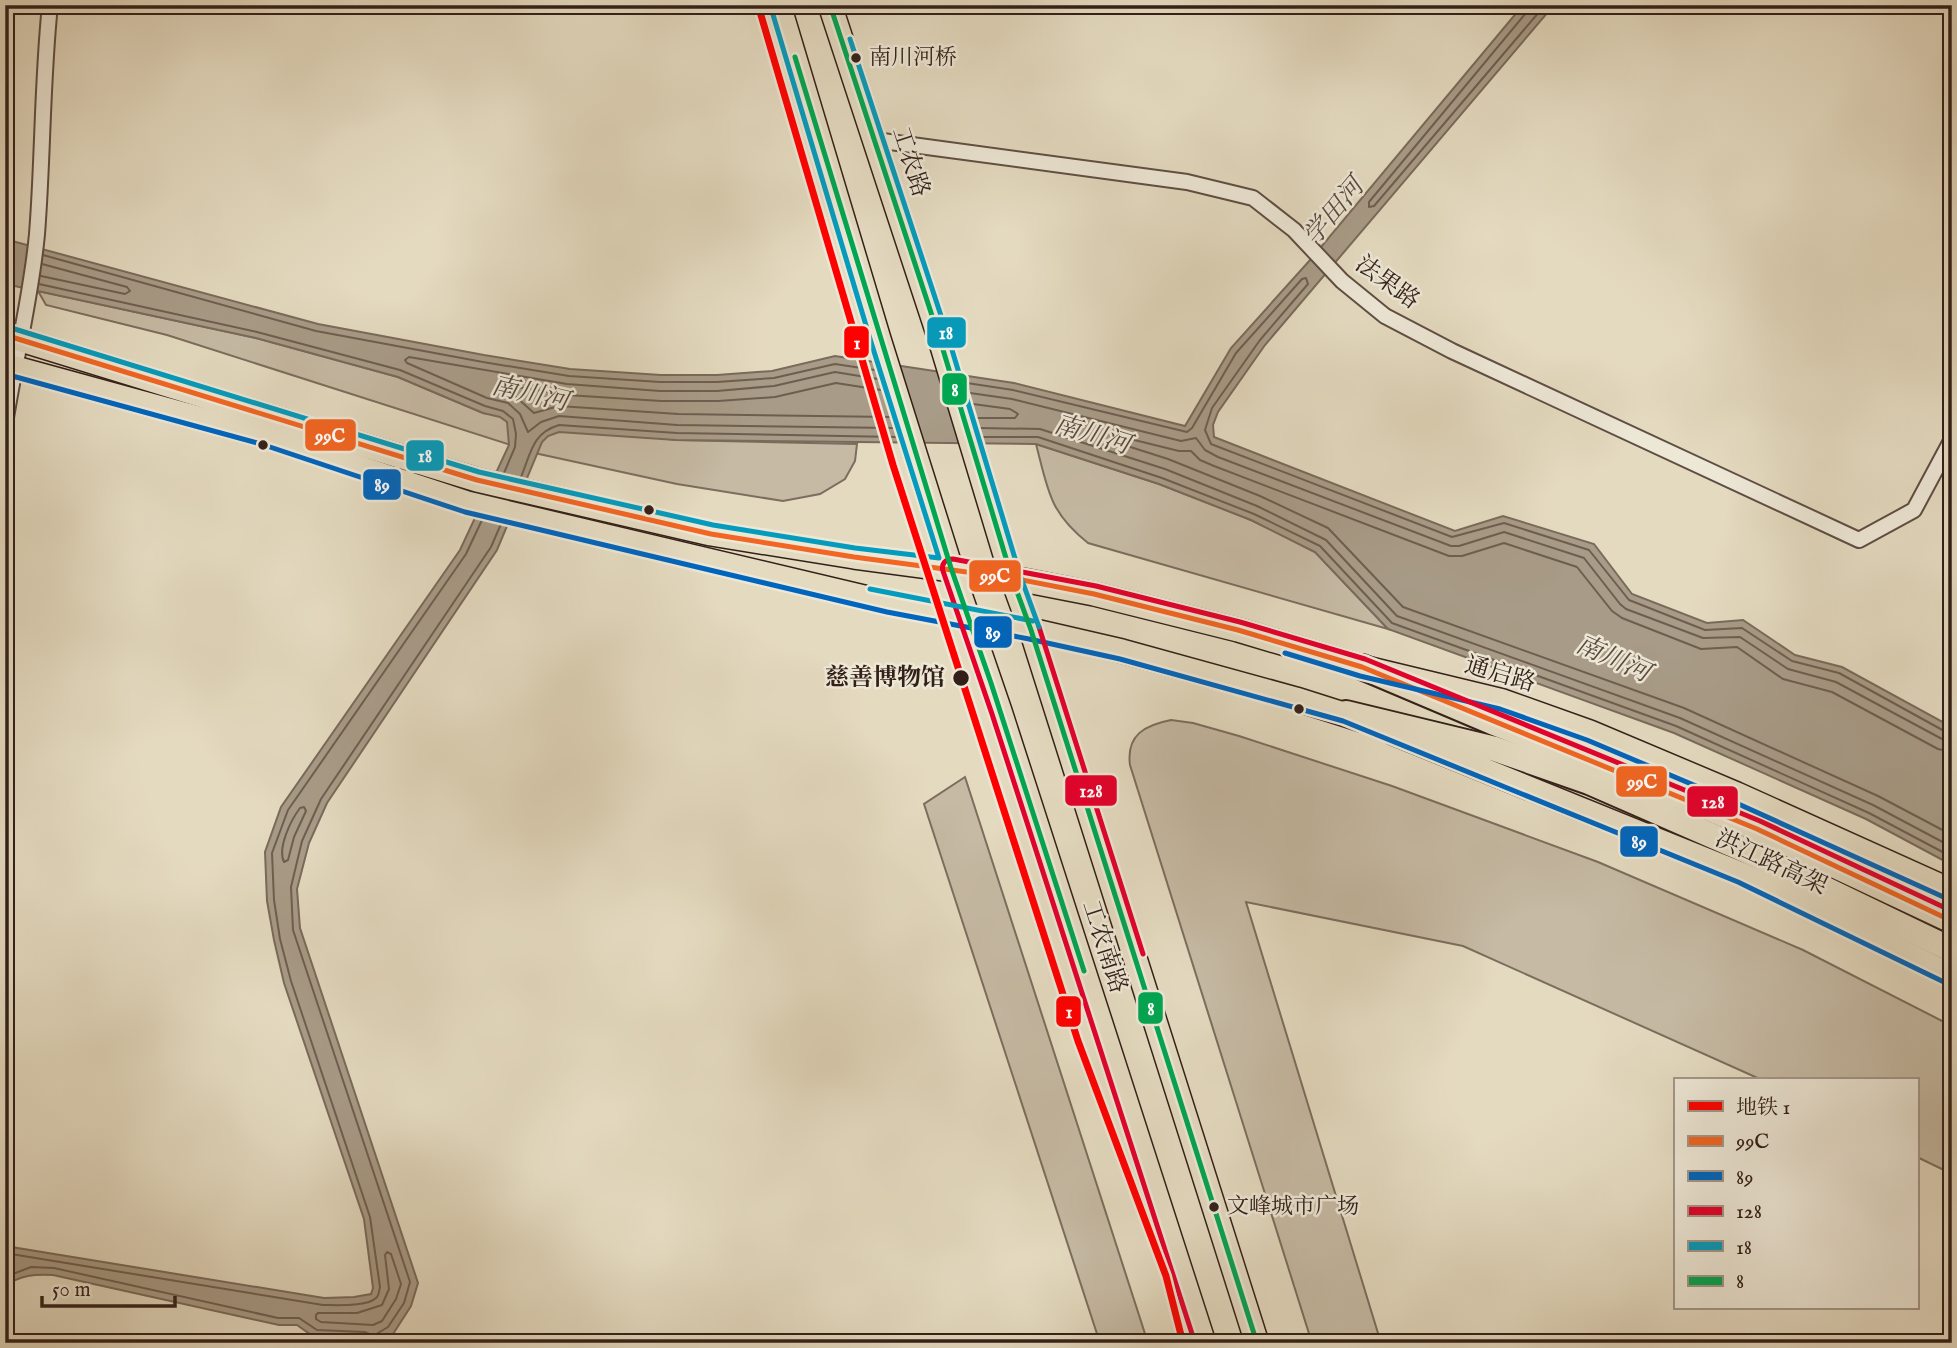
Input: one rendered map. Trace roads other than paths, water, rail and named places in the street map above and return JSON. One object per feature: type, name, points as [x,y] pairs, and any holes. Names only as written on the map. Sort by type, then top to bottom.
[{"type":"highway","name":"洪江路高架","points":[[1362,667],[1492,722],[1622,772],[1952,950]]},
{"type":"highway","name":"洪江路高架","points":[[1346,713],[1495,749],[1752,840],[1952,921]]},
{"type":"main road","points":[[779,5],[951,568]]},
{"type":"main road","name":"工农路","points":[[830,5],[941,343],[1012,578]]},
{"type":"main road","name":"通启路","points":[[13,336],[477,480],[711,534],[854,557],[951,568],[1094,594],[1238,630],[1362,667],[1503,701],[1590,732],[1737,794],[1952,891]]},
{"type":"main road","points":[[10,366],[264,436],[467,503],[889,603],[1031,630],[1213,675],[1346,713],[1730,869],[1952,976]]},
{"type":"main road","name":"工农南路","points":[[951,568],[1204,1343]]},
{"type":"main road","name":"工农南路","points":[[1012,578],[1031,630],[1257,1343]]},
{"type":"street","points":[[5,424],[13,336],[30,300],[37,233],[43,90],[50,5]]},
{"type":"street","name":"法果路","points":[[875,140],[1187,183],[1253,198],[1294,230],[1342,281],[1385,316],[1452,351],[1859,540],[1914,510],[1952,439]]},
{"type":"water","name":"南川河","points":[[1523,5],[1554,5],[1265,345],[1218,412],[1213,425],[1214,437],[1455,531],[1503,516],[1594,544],[1632,594],[1707,623],[1743,620],[1795,655],[1842,667],[1952,727],[1952,865],[1866,819],[1674,733],[1388,629],[1315,552],[1251,520],[1159,484],[1036,444],[676,440],[559,432],[548,436],[542,442],[497,550],[327,803],[309,843],[297,889],[300,928],[418,1283],[411,1306],[393,1334],[380,1340],[314,1337],[297,1325],[279,1325],[53,1275],[28,1276],[5,1286],[5,1246],[324,1298],[371,1294],[373,1288],[364,1219],[284,983],[267,901],[265,852],[281,807],[460,550],[509,445],[507,422],[500,417],[483,413],[398,377],[256,338],[5,284],[5,239],[318,324],[570,369],[661,375],[717,375],[772,371],[835,356],[1014,383],[1185,426],[1231,348],[1311,259]]},
{"type":"metro line","name":"1","points":[[758,5],[893,465],[1078,1041],[1166,1276],[1183,1343]]},
{"type":"place","name":"南川河桥","points":[[856,58]]},
{"type":"place","name":"慈善博物馆","points":[[961,678]]},
{"type":"place","name":"文峰城市广场","points":[[1214,1207]]},
{"type":"water label","name":"学田河","points":[[1334,212]]}]
